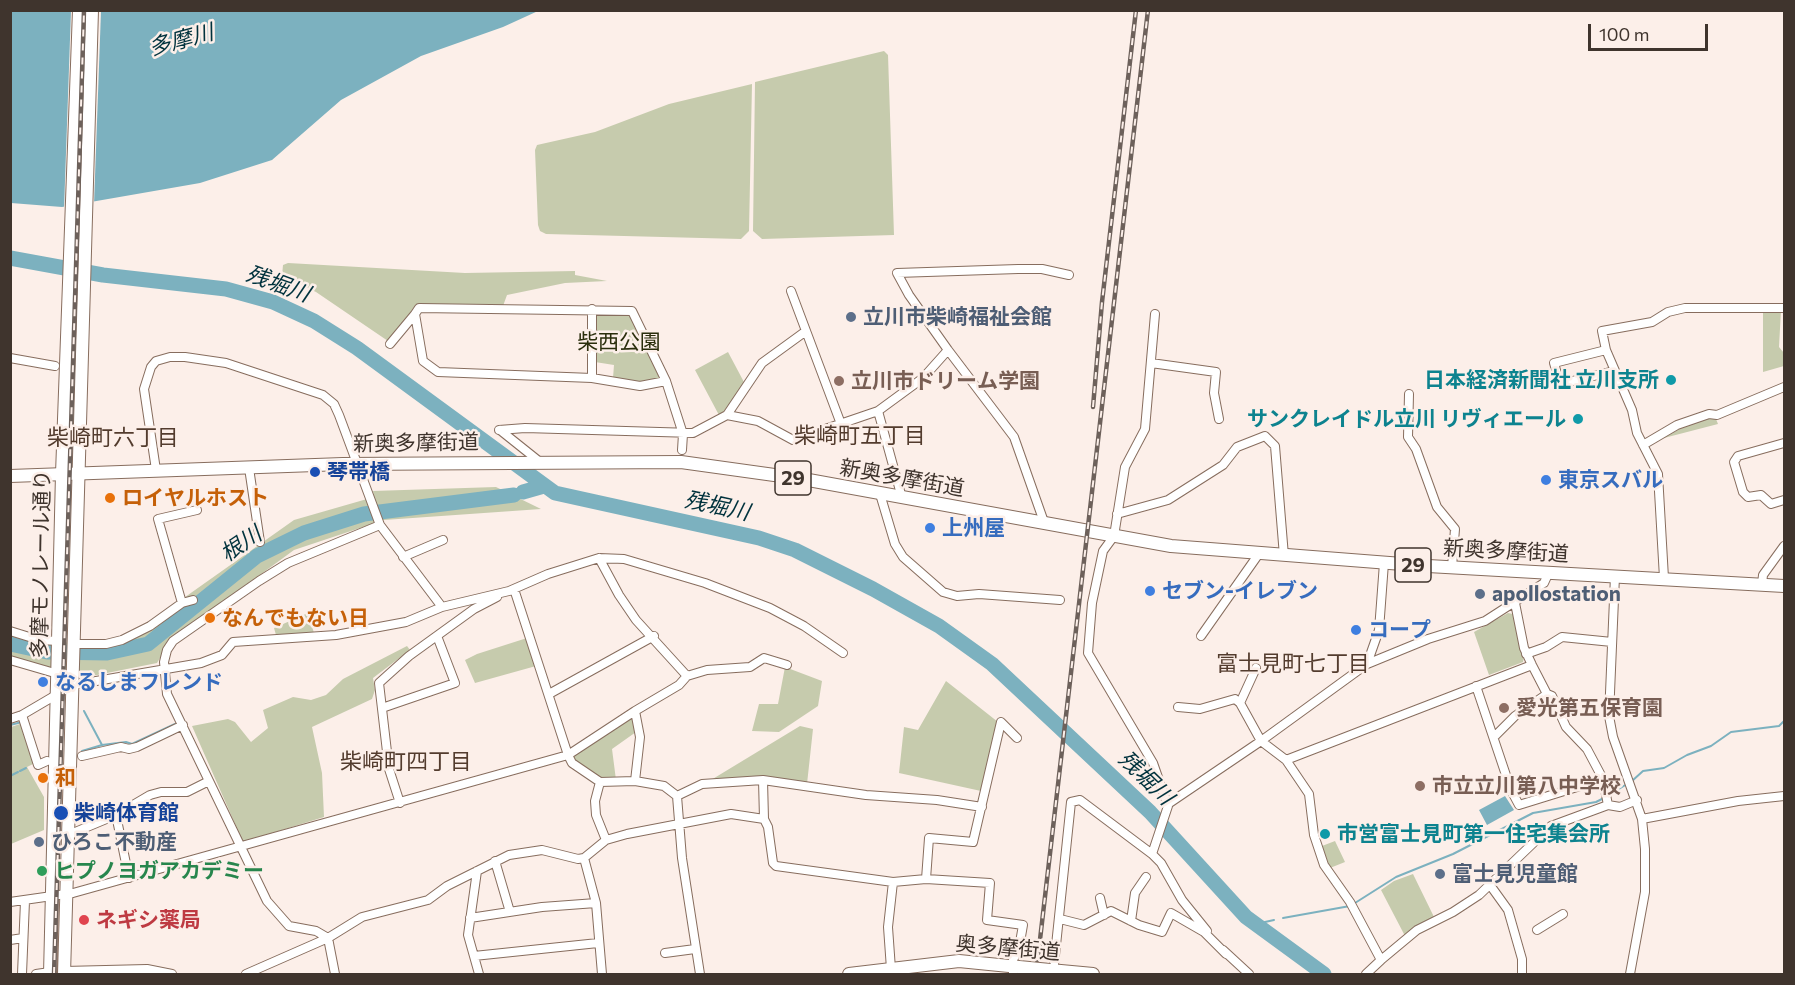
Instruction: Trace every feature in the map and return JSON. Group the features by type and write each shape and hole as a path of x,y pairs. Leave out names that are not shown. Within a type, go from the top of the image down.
{"main road":[{"name":"多摩モノレール通り","path":"50,974 62,474 78,10"},
{"name":"多摩モノレール通り","path":"64,973 92,10"},
{"name":"新奥多摩街道","path":"10,476 356,464 473,462 711,464 1171,546 1257,555 1785,586"},
{"name":"奥多摩街道","path":"849,975 959,961 1015,969 1093,975"}],"street":[{"path":"1044,522 1014,437 948,350 909,295 897,273 1042,269 1069,275"},
{"path":"791,291 841,424"},
{"path":"1664,578 1661,486 1658,474 1643,445 1626,394 1614,371 1602,331 1652,322 1668,312 1685,308 1785,308"},
{"path":"390,344 419,309 632,311 666,381 683,434 682,450"},
{"path":"592,309 592,378"},
{"path":"415,314 423,361 438,372 592,378 640,386 666,381"},
{"path":"1152,854 1168,805 1153,762 1088,652 1097,573 1103,551 1114,536 1125,466 1145,429 1155,314"},
{"path":"540,462 500,430 525,428 693,433 727,415 762,363 806,331"},
{"path":"727,415 758,421 793,440 878,411 923,378 948,350"},
{"path":"1606,350 1554,363 1560,384 1614,371"},
{"path":"156,470 145,382 156,361 170,357 226,363 323,395 334,404 380,525 442,607"},
{"path":"10,358 55,366"},
{"path":"1151,363 1216,372 1214,393 1219,419"},
{"path":"1643,445 1677,424 1709,414 1717,415 1785,387"},
{"path":"1409,394 1407,437 1416,449 1437,507 1455,529 1452,567"},
{"path":"878,411 903,498"},
{"path":"1117,514 1168,500 1223,465 1237,447 1265,436 1275,447 1284,556"},
{"path":"1785,443 1738,456 1734,462 1743,492 1748,496 1761,495 1771,504 1785,501"},
{"path":"249,468 260,542"},
{"path":"880,494 896,544 903,557 943,592 957,596 979,594 1060,600"},
{"path":"182,603 158,519 197,510"},
{"path":"328,938 315,931 289,926 267,901 167,694 164,667 166,650 172,641 288,563 380,525"},
{"path":"403,557 443,540"},
{"path":"1762,584 1763,575 1785,546"},
{"path":"1201,636 1257,555"},
{"path":"599,558 636,620 654,636 670,659 687,676"},
{"path":"400,803 388,769 379,683 474,609 548,574 599,558 624,559 705,584 760,605 790,618 843,653"},
{"path":"1366,664 1379,630 1384,563"},
{"path":"1168,805 1261,741 1366,664 1428,639 1477,625 1544,583 1549,572"},
{"path":"1615,576 1609,716 1613,737 1642,819 1645,892 1630,975"},
{"path":"10,719 22,715 57,693 73,679 201,663 222,656 233,642 336,635 406,622 442,607 512,590"},
{"path":"512,590 572,763 600,782 635,781 664,786 677,796 679,826 700,975"},
{"path":"74,644 106,644 123,640 150,626 182,603 193,600"},
{"path":"1515,603 1526,654 1547,694 1552,696 1566,727 1587,749 1603,779 1607,799 1620,807 1637,800"},
{"path":"10,631 39,640 59,643"},
{"path":"382,708 455,683 437,636"},
{"path":"549,694 654,636"},
{"path":"1526,654 1546,647 1562,637 1611,642"},
{"path":"10,902 52,898 129,878 568,754 679,686 687,676 707,670 750,667 764,658 787,665"},
{"path":"10,660 58,672"},
{"path":"1286,760 1532,665"},
{"path":"1240,703 1256,668"},
{"path":"1476,686 1510,790 1524,814"},
{"path":"1494,737 1515,716 1547,694"},
{"path":"1178,707 1200,709 1235,699 1240,703 1261,741 1286,760 1309,794 1314,835 1324,865 1351,905 1381,960"},
{"path":"635,711 640,737 635,781"},
{"path":"22,715 38,765 47,761"},
{"path":"926,879 929,838 973,842 1001,722 1017,738"},
{"path":"82,756 121,747 129,749 183,725"},
{"path":"1519,805 1603,779"},
{"path":"677,796 702,784 763,780 866,795 937,800 982,807"},
{"path":"763,780 764,819 768,827 773,863 776,866 893,882 926,879 990,883 987,920 1023,925 1019,948 1013,960 1015,969"},
{"path":"68,836 116,815 150,795 161,792 187,792 209,781"},
{"path":"600,782 595,801 596,815 606,840"},
{"path":"1642,819 1738,801 1785,796"},
{"path":"1366,975 1418,930 1453,912 1490,885 1551,826 1607,799"},
{"path":"1052,972 1060,919 1071,802 1080,800 1161,863 1186,905 1240,973 1249,975"},
{"path":"246,975 328,938 362,917 428,900 447,886 495,861 531,850 542,850 571,859 584,858 606,840 731,814 764,819"},
{"path":"116,815 129,878"},
{"path":"584,858 596,903 602,975"},
{"path":"495,861 510,912"},
{"path":"477,871 468,935 479,975"},
{"path":"1131,921 1135,892 1146,877"},
{"path":"891,969 888,927 893,882"},
{"path":"1490,885 1508,910 1522,959 1522,975"},
{"path":"1100,898 1104,915"},
{"path":"22,975 25,901"},
{"path":"470,918 596,903"},
{"path":"1060,919 1084,925 1111,911 1162,932 1171,913 1204,932 1226,954"},
{"path":"1537,930 1563,914"},
{"path":"10,940 23,938"},
{"path":"328,938 335,975"},
{"path":"474,956 598,943"},
{"path":"665,953 695,949"},
{"path":"64,973 147,969 172,975"},
{"path":"36,975 50,974"}],"green space":[{"path":"884,51 888,55 894,235 762,239 753,231 755,82"},
{"path":"752,84 749,231 741,239 546,234 540,231 535,150 537,145 595,132 669,104"},
{"path":"288,263 465,273 575,271 575,275 607,281 565,283 507,295 503,306 418,306 388,341 316,292 282,276 283,265"},
{"path":"1763,310 1781,310 1779,347 1784,353 1784,366 1763,372"},
{"name":"柴西公園","path":"595,313 630,315 661,373 658,379 640,383 613,378 614,365 595,362"},
{"path":"728,352 745,384 726,413 720,417 695,370"},
{"path":"1709,418 1716,419 1718,424 1664,438 1683,427"},
{"path":"496,487 541,509 384,520 294,550 171,640 157,663 82,678 82,675 11,658 10,633 46,643 123,641 294,520 374,497 373,491"},
{"path":"308,613 314,633 276,635 274,628"},
{"path":"1508,613 1513,614 1524,657 1523,662 1489,675 1474,632"},
{"path":"527,638 536,666 475,683 465,660"},
{"path":"407,646 410,650 373,678 375,690 372,699 312,727 322,773 324,817 243,842 192,726 228,719 235,722 251,742 268,728 263,710 293,697 311,700 326,695 343,679"},
{"path":"785,667 822,681 818,706 779,732 752,731 759,704 778,704"},
{"path":"946,681 998,722 981,791 899,773 904,727 918,730"},
{"path":"631,715 636,732 612,749 616,780 602,781 574,762 571,753"},
{"path":"23,723 35,763 27,767 44,797 44,830 11,844 11,727"},
{"path":"800,726 813,729 807,784 711,780"},
{"path":"1335,841 1345,862 1330,868 1322,846"},
{"path":"1413,874 1434,917 1405,936 1381,890 1394,881"}],"water":[{"name":"多摩川","path":"10,11 538,11 503,27 421,56 341,100 272,160 200,183 62,207 11,203"},
{"path":"1505,796 1514,810 1487,825 1479,810"}],"pier":[{"path":"71,11 101,11 94,204 64,209"}],"waterway":[{"name":"残堀川","path":"10,258 103,275 226,289 273,302 314,321 357,348 555,493 759,538 795,550 873,589 939,626 992,664 1150,812 1246,917 1324,974"},
{"name":"根川","path":"523,492 544,486"},
{"name":"根川","path":"10,644 47,652 107,653 148,644 257,556 304,533 364,514 514,495"},
{"path":"84,711 102,745 126,742 132,744 175,724"},
{"path":"1632,781 1643,771 1664,768 1687,755 1711,746 1731,732 1779,726 1784,721"},
{"path":"10,725 22,722"},
{"path":"82,751 102,745"},
{"path":"20,771 26,768"},
{"path":"10,776 18,772"},
{"path":"1609,795 1627,784"},
{"path":"1355,903 1396,877 1453,854 1533,813 1596,802 1604,798"},
{"path":"1283,918 1350,906"},
{"path":"1256,924 1274,920"}],"railway":[{"path":"54,974 84,10"},
{"path":"1093,407 1102,302 1136,10"},
{"path":"1036,974 1148,10"}],"place":[{"name":"立川市柴崎福祉会館","path":"851,317"},
{"name":"日本経済新聞社 立川支所","path":"1671,380"},
{"name":"立川市ドリーム学園","path":"839,381"},
{"name":"サンクレイドル立川 リヴィエール","path":"1578,419"},
{"name":"琴帯橋","path":"315,472"},
{"name":"東京スバル","path":"1546,480"},
{"name":"ロイヤルホスト","path":"110,498"},
{"name":"上州屋","path":"930,528"},
{"name":"セブン-イレブン","path":"1150,591"},
{"name":"apollostation","path":"1480,594"},
{"name":"なんでもない日","path":"210,618"},
{"name":"コープ","path":"1356,630"},
{"name":"なるしまフレンド","path":"43,682"},
{"name":"愛光第五保育園","path":"1504,708"},
{"name":"和","path":"43,778"},
{"name":"市立立川第八中学校","path":"1420,786"},
{"name":"柴崎体育館","path":"61,813"},
{"name":"市営富士見町第一住宅集会所","path":"1325,834"},
{"name":"ひろこ不動産","path":"39,842"},
{"name":"ヒプノヨガアカデミー","path":"42,871"},
{"name":"富士見児童館","path":"1440,874"},
{"name":"ネギシ薬局","path":"84,920"}],"district":[{"name":"柴崎町五丁目","path":"860,436"},
{"name":"柴崎町六丁目","path":"113,438"},
{"name":"富士見町七丁目","path":"1293,664"},
{"name":"柴崎町四丁目","path":"406,762"}]}
